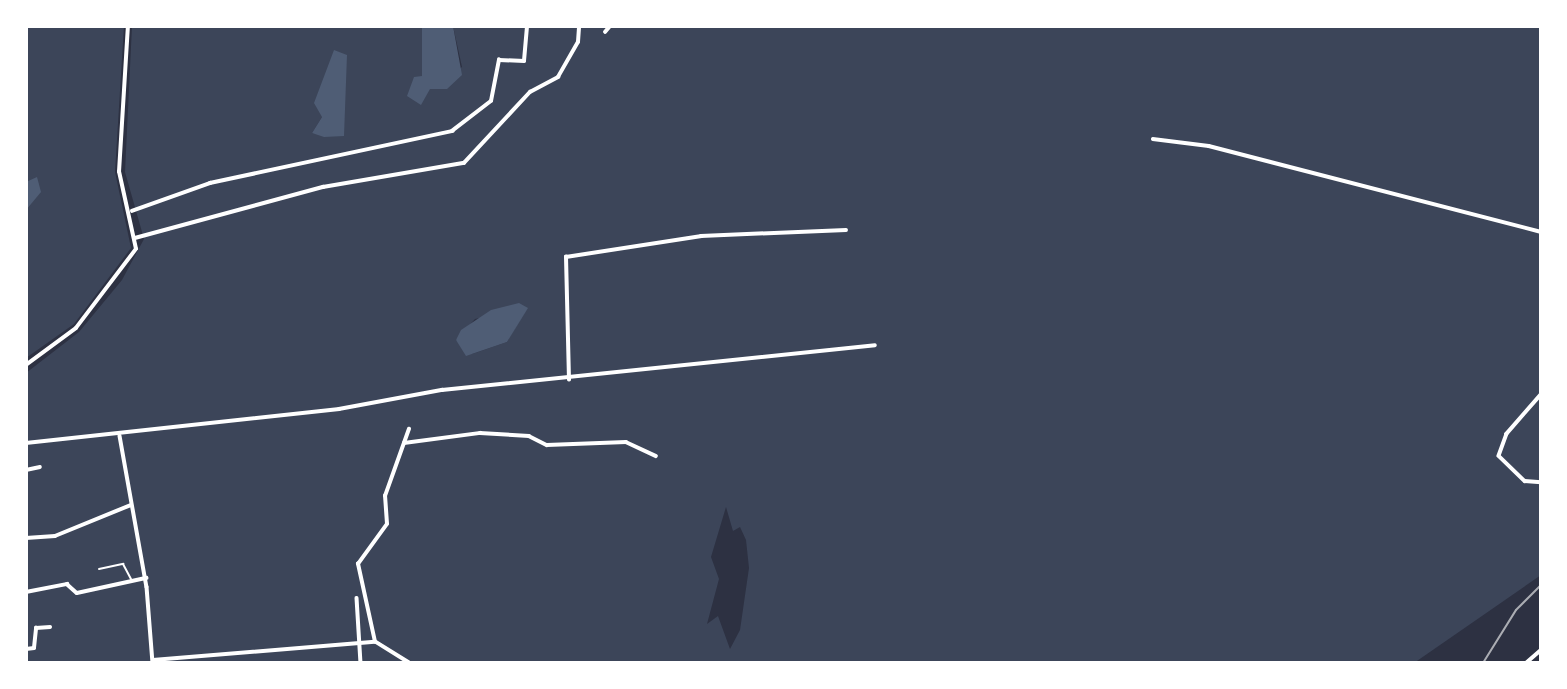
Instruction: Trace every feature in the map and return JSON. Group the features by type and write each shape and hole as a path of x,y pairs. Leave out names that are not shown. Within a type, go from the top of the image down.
{"street":[{"path":"26,365 76,328 120,278 135,238 132,211 119,172 128,26"},
{"path":"132,211 210,183 452,131 491,101 499,60 524,61 527,26"},
{"path":"135,238 323,187 464,163 530,92 558,77 578,42 579,26"},
{"path":"605,32 610,26"},
{"path":"1153,139 1209,146 1541,232"},
{"path":"569,380 566,257 701,236 846,230"},
{"path":"26,443 120,436 442,390 569,380 875,345"},
{"path":"1541,395 1507,434 1499,456 1525,481 1541,482"},
{"path":"375,642 358,564 387,524 385,496 409,429"},
{"path":"404,443 480,433 529,436 547,445 626,442 656,456"},
{"path":"120,436 146,578 153,661 375,642 409,663"},
{"path":"26,470 40,467"},
{"path":"26,538 55,536 131,505"},
{"path":"26,592 67,584 77,593 146,578"},
{"path":"357,598 361,663"},
{"path":"26,649 34,648 36,628 50,627"},
{"path":"1526,663 1541,650"}],"lane":[{"path":"99,569 122,564 132,579"}],"shaded area":[{"path":"26,26 124,26 115,172 131,248 74,324 26,358"},
{"path":"132,26 422,26 422,77 430,89 462,67 453,26 1541,26 1541,575 1414,663 26,663 26,373 79,332 122,280 144,239 125,172","holes":["322,117 344,125 344,136 312,133","527,308 507,342 472,354 456,340 475,319","726,507 733,531 740,527 746,540 749,568 740,630 730,649 718,616 707,624 719,579 711,557"]},
{"path":"422,26 453,26 462,75 447,89 430,89 421,105 407,96 414,77 422,76"},
{"path":"334,50 347,55 344,136 324,137 312,133 322,117 314,103"},
{"path":"37,177 41,192 26,210 26,182"},
{"path":"519,303 528,308 507,342 466,356 456,340 461,330 491,310"}],"railway":[{"path":"1483,663 1516,610 1541,585"}]}
